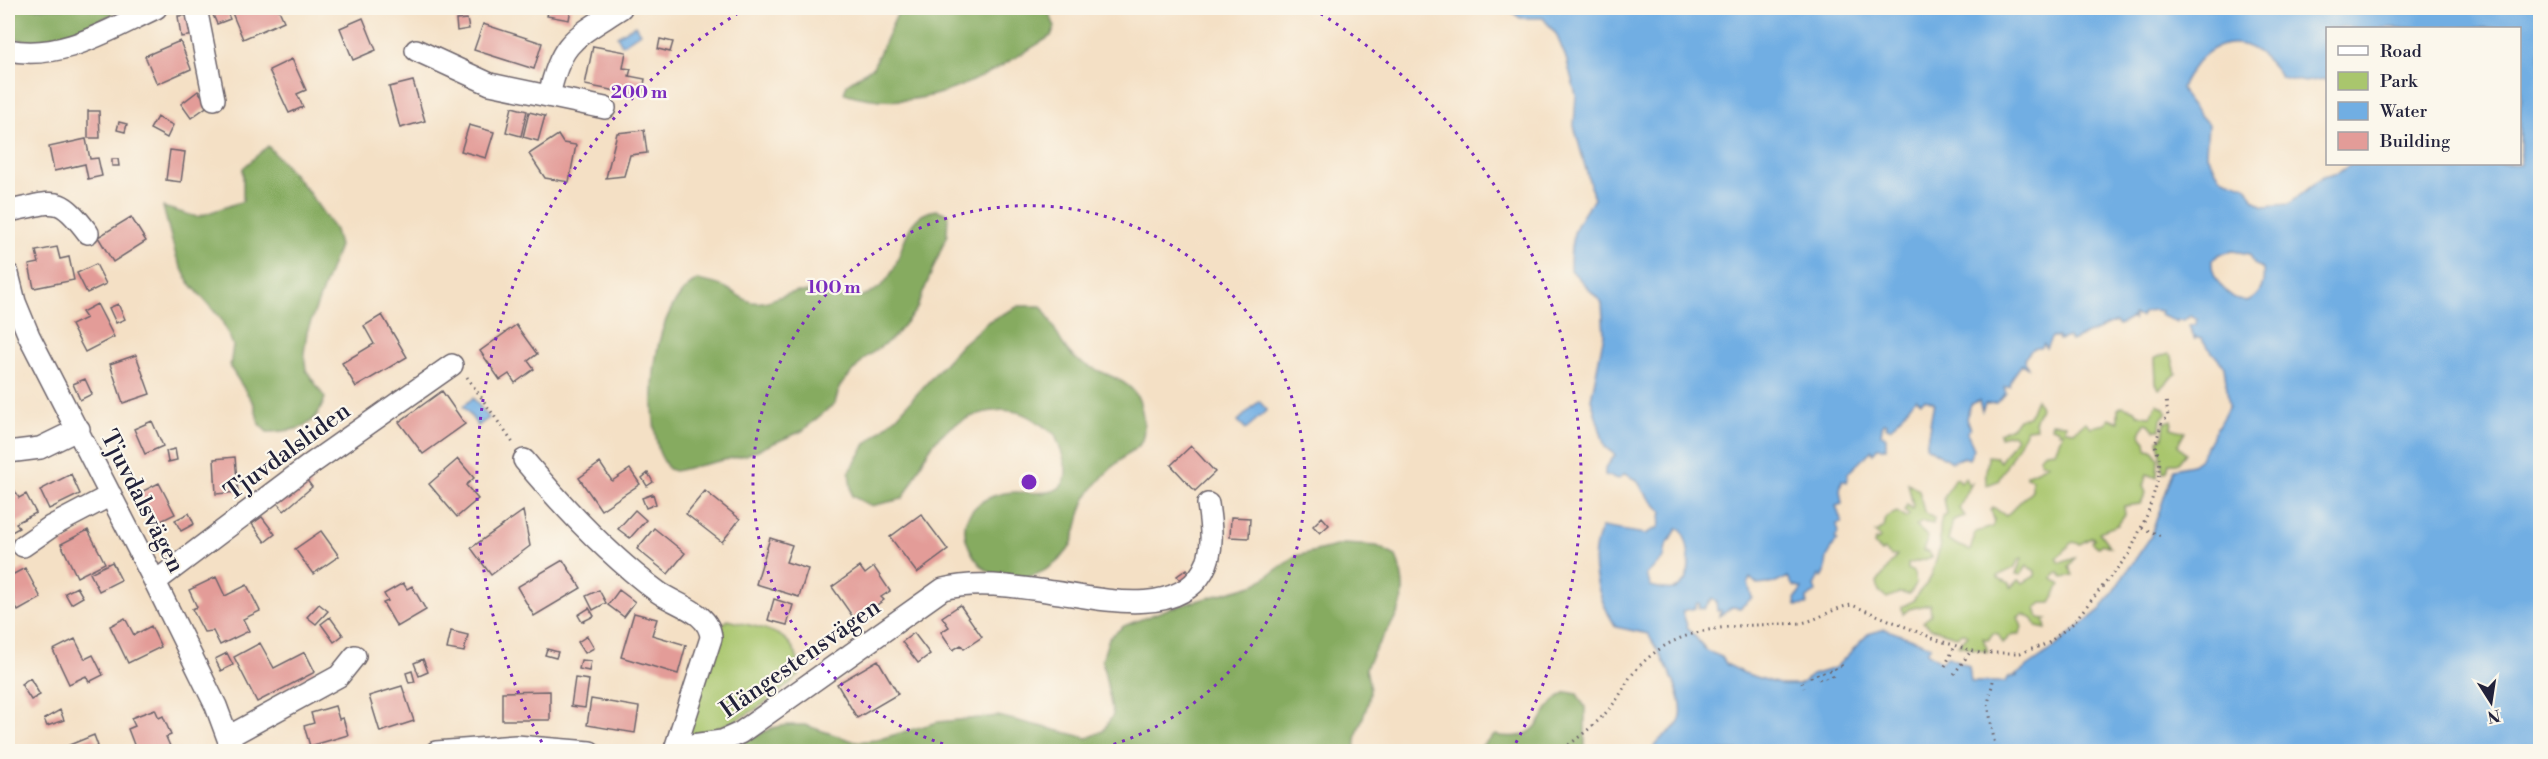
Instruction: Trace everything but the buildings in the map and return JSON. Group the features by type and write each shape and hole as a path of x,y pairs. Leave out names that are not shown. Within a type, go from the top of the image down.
{"street":[{"path":"8,50 40,53 74,46 156,8"},
{"path":"196,8 214,99"},
{"path":"549,96 555,68 565,50 584,32 621,8"},
{"path":"416,50 490,84 605,108"},
{"path":"8,211 60,204 69,209 88,233"},
{"name":"Tjuvdalsvägen","path":"8,274 25,327 155,582 231,744"},
{"name":"Tjuvdalsliden","path":"155,582 311,464 452,365"},
{"path":"8,452 40,448 79,429"},
{"name":"Hängestensvägen","path":"525,460 581,525 610,551 657,592 693,612 708,624 711,638 675,749 723,741 740,733 943,589 958,585 992,586 1134,603 1179,592 1195,582 1207,563 1211,538 1208,504"},
{"path":"23,546 52,526 111,495"},
{"path":"231,744 339,676 355,656"},
{"path":"436,752 516,746 590,752"}],"path":[{"path":"452,365 468,378 525,460"},
{"path":"1559,752 1581,736 1613,705 1631,676 1656,652 1698,630 1808,622 1838,608 1852,605 1971,651 1992,654 2020,653 2040,647 2060,636 2129,554 2142,528 2160,473 2160,460 2154,445 2162,422 2168,417 2166,399"},
{"path":"2142,528 2162,536"},
{"path":"1945,666 1955,646"},
{"path":"1954,674 1971,651"},
{"path":"1841,665 1844,669"},
{"path":"1835,668 1838,673"},
{"path":"1830,670 1834,680"},
{"path":"1823,672 1826,678"},
{"path":"1817,673 1820,680"},
{"path":"1993,681 1988,704 1996,752"},
{"path":"1802,682 1804,688"}],"green space":[{"path":"8,8 124,8 68,35 39,41 8,36"},
{"path":"900,8 1042,8 1050,15 1055,27 1051,36 1002,66 953,89 927,97 901,100 873,99 844,93 847,84 873,67"},
{"path":"268,146 307,190 335,230 339,246 307,332 304,353 306,370 325,398 316,416 304,426 287,431 267,432 259,424 254,404 230,367 233,345 221,319 188,281 176,256 163,207 197,217 243,201 243,168"},
{"path":"937,210 948,214 947,235 916,310 893,338 865,358 840,386 835,403 802,431 746,455 675,471 668,469 659,451 655,428 653,381 662,333 670,312 682,294 697,280 721,286 752,302 764,302 797,292 840,297 871,293 890,276 915,221 924,214"},
{"path":"1019,306 1041,306 1070,354 1083,364 1127,385 1139,400 1144,428 1139,446 1110,469 1084,501 1072,544 1068,550 1043,571 1028,577 1013,579 986,570 975,558 967,542 966,521 978,505 996,495 1018,492 1040,493 1060,487 1066,473 1055,434 1035,421 1023,414 997,411 970,417 958,423 946,431 929,450 902,499 871,506 852,496 849,473 866,444 898,415 961,345 989,321"},
{"path":"2169,354 2172,357 2176,374 2159,389 2156,383 2155,358"},
{"path":"2036,399 2040,408 2035,420 2036,428 2027,429 1998,481 1987,485 1988,456 1996,457 2000,462 2016,438 2012,434 2000,437 2000,433 2012,427 2018,419 2029,417"},
{"path":"2157,404 2165,408 2167,412 2161,419 2160,430 2154,430 2145,423 2140,434 2146,441 2147,449 2152,450 2158,458 2157,478 2147,474 2143,486 2146,493 2140,504 2124,506 2125,515 2118,525 2099,532 2110,547 2102,544 2098,547 2092,542 2094,539 2092,537 2080,544 2073,542 2057,558 2060,563 2075,558 2069,567 2073,575 2063,577 2058,572 2052,578 2061,585 2053,601 2042,603 2036,608 2039,618 2047,619 2044,621 2046,629 2037,627 2033,619 2023,614 2018,617 2022,627 2020,634 2010,636 2003,643 1998,634 1993,633 1988,640 1983,638 1988,652 1958,645 1968,635 1965,633 1960,634 1959,637 1931,628 1923,622 1931,615 1930,604 1909,609 1903,614 1902,607 1914,600 1930,578 1939,549 1942,517 1947,515 1944,498 1954,479 1957,478 1961,482 1965,478 1968,484 1972,483 1959,508 1965,516 1953,520 1948,541 1970,550 1976,532 1993,527 1994,519 1991,510 1993,507 2006,516 2032,490 2032,479 2026,475 2049,464 2041,462 2039,457 2045,452 2055,451 2063,432 2058,433 2059,430 2051,427 2052,423 2066,424 2065,430 2075,431 2085,422 2091,427 2106,424 2109,418 2118,422 2118,409 2122,406 2135,410 2139,415 2151,416","holes":["2022,558 2016,574 2021,575 2027,566 2035,571 2035,576 2023,583 2018,580 2011,587 2010,583 1997,576 2014,568"]},
{"path":"2172,420 2171,428 2185,432 2178,445 2186,453 2178,463 2169,463 2167,471 2163,473 2158,440 2163,437 2165,422"},
{"path":"1908,483 1919,490 1924,512 1934,518 1933,524 1922,522 1916,526 1928,537 1923,551 1929,552 1932,557 1908,564 1908,569 1914,572 1916,584 1910,594 1899,593 1887,598 1879,591 1877,583 1897,555 1891,556 1885,550 1882,552 1874,544 1875,540 1878,541 1880,538 1875,533 1884,528 1886,517 1897,512 1906,518 1909,515 1904,511 1907,505 1912,509 1913,506"},
{"path":"1344,544 1377,546 1396,556 1402,576 1403,592 1396,617 1373,652 1366,668 1370,692 1357,735 1356,751 734,752 746,741 772,728 787,725 805,725 856,742 876,740 938,722 998,716 1088,738 1103,731 1113,715 1102,660 1109,638 1124,626 1165,610 1256,584 1296,556"},
{"path":"728,620 766,630 787,640 794,649 798,661 799,676 746,715 719,727 685,736 720,626"},
{"path":"1567,692 1577,694 1585,707 1585,751 1475,751 1495,735 1512,737 1525,734 1533,729 1557,698"}],"water":[{"path":"1507,8 2540,8 2540,751 1652,751 1660,739 1677,725 1681,716 1678,693 1673,679 1648,634 1616,627 1599,591 1594,565 1597,539 1602,527 1645,534 1659,527 1662,512 1643,491 1638,481 1625,474 1618,479 1605,475 1605,469 1615,455 1605,447 1591,399 1604,334 1602,303 1570,269 1574,231 1594,199 1574,126 1576,95 1566,58 1556,34 1543,18 1520,18","holes":["2233,251 2250,254 2254,264 2263,270 2261,289 2252,300 2247,302 2227,293 2217,281 2212,267 2212,260 2220,254","2152,310 2161,311 2160,315 2177,322 2191,315 2197,319 2195,325 2189,326 2195,340 2195,337 2201,339 2224,366 2229,406 2199,460 2192,465 2174,469 2150,538 2101,609 2046,654 2013,677 2007,678 2005,682 1971,682 1969,666 1947,656 1942,662 1927,652 1931,646 1885,629 1868,634 1835,668 1812,675 1799,685 1782,685 1744,673 1726,664 1722,657 1707,651 1688,628 1682,611 1695,608 1697,603 1700,604 1699,608 1704,609 1712,598 1716,601 1717,611 1721,610 1720,616 1732,607 1740,608 1752,598 1748,583 1750,578 1758,585 1776,583 1788,577 1793,586 1802,589 1795,599 1796,606 1807,605 1807,598 1816,592 1814,586 1819,575 1822,577 1825,573 1827,557 1837,540 1835,538 1838,533 1836,524 1842,523 1836,506 1842,504 1840,490 1842,480 1847,482 1848,473 1872,450 1873,454 1877,448 1886,448 1886,437 1881,434 1883,423 1887,423 1886,427 1890,428 1916,398 1921,402 1925,399 1934,402 1926,446 1951,462 1964,457 1969,459 1974,449 1967,432 1970,428 1966,418 1971,404 1979,401 1982,411 1985,404 1997,403 2006,393 2004,387 2010,386 2012,378 2022,364 2028,367 2024,359 2033,348 2040,348 2043,344 2046,348 2052,337 2058,337 2059,340 2068,337 2071,341 2116,322 2119,325 2132,318 2134,321 2133,315 2141,317 2143,313","1677,529 1681,529 1688,551 1689,568 1684,582 1672,589 1651,586 1646,575 1664,558 1666,546"]},
{"path":"635,25 640,33 622,45 617,36"},
{"path":"473,398 489,418 478,426 463,406"},
{"path":"1259,401 1267,410 1246,429 1238,421"}]}
